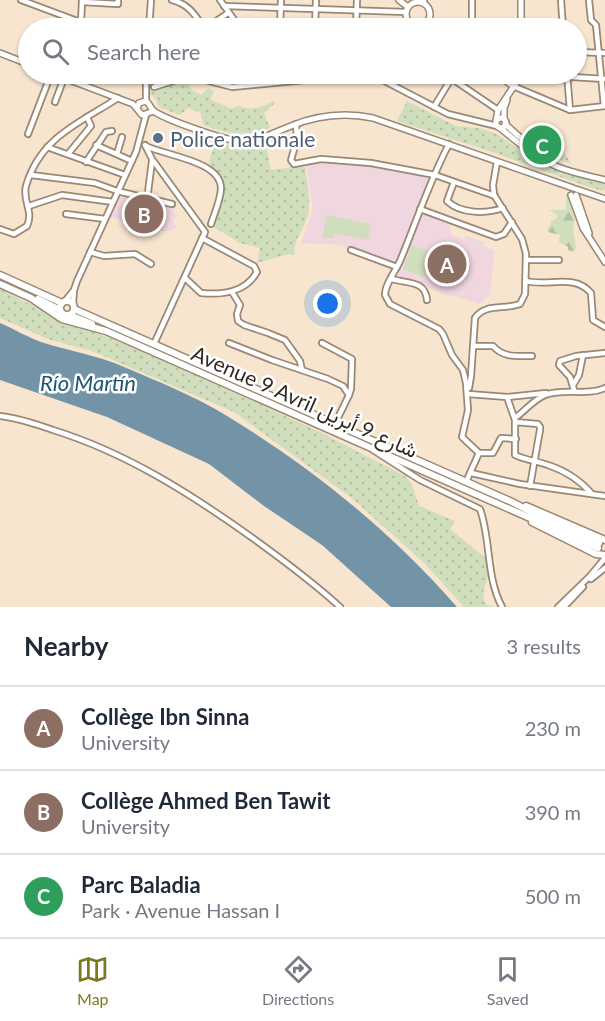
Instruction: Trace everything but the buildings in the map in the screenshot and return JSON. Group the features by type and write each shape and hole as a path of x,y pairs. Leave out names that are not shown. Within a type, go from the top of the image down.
{"highway":[{"path":"0,275 63,302 106,331"},
{"name":"Avenue 9 Avril شارع 9 أبريل","path":"0,284 20,293 63,319 106,331 513,511 601,544"},
{"path":"20,293 52,305 64,315 72,309"},
{"path":"60,310 63,302"},
{"name":"Avenue 9 Avril شارع 9 أبريل","path":"72,309 512,502 545,514 601,544"},
{"path":"513,511 550,532 605,557"}],"main road":[{"path":"399,0 407,10 408,18"},
{"path":"521,0 521,18"},
{"path":"407,10 415,2 424,1 430,10 429,18"},
{"path":"0,53 18,60"},
{"path":"80,84 118,98 141,102 148,114 225,139 243,141 263,137 296,124 335,114 373,118 566,186 574,192 587,228 605,257"},
{"path":"510,84 513,86 498,110 501,123 549,163 574,172 605,178"},
{"path":"501,123 509,92"},
{"path":"141,102 148,114"},
{"path":"574,192 584,192 604,198"},
{"path":"574,192 583,228 605,262"}],"street":[{"path":"21,0 70,18"},
{"path":"81,18 82,1 118,4 118,0"},
{"path":"150,18 151,0"},
{"path":"172,0 185,4 198,18"},
{"path":"251,0 251,7"},
{"path":"280,18 281,0"},
{"path":"316,0 316,18"},
{"path":"357,0 357,18"},
{"path":"472,0 472,18"},
{"path":"561,0 562,18"},
{"path":"513,86 570,110 605,106 602,53 596,25 591,20 589,0"},
{"path":"222,3 251,7 357,11 407,10"},
{"path":"222,3 232,18"},
{"path":"220,18 228,13"},
{"path":"587,52 602,53"},
{"path":"587,77 604,79"},
{"path":"28,134 48,84"},
{"path":"55,102 62,84"},
{"path":"141,102 144,84"},
{"path":"154,87 163,84"},
{"path":"216,84 224,87 265,84"},
{"path":"392,84 458,118 501,123"},
{"path":"434,107 448,84"},
{"path":"464,84 498,110"},
{"path":"568,84 570,110"},
{"path":"0,229 14,234 24,230 30,220 25,192 39,156 47,147 70,127 118,98"},
{"path":"72,309 74,290 90,252 117,191 142,144 148,114"},
{"path":"68,154 91,126 87,117"},
{"path":"296,124 297,139 291,159 294,164 327,159 371,163 435,175 495,196"},
{"path":"86,162 106,132 112,130"},
{"path":"117,154 122,137"},
{"path":"142,144 204,235 257,270 254,277 232,292 201,293 185,278"},
{"path":"142,144 168,155 206,166 218,177 221,190 211,224"},
{"path":"449,144 385,292 385,299 443,334 452,355 463,370 468,392"},
{"path":"96,145 132,161"},
{"path":"47,147 125,176"},
{"path":"147,200 152,159"},
{"path":"497,162 493,185 495,196 522,239 526,260 525,294 520,304 488,309 477,314 473,324 471,376 462,437 479,453 493,453 501,438 516,439"},
{"path":"31,175 95,183 147,200 172,204"},
{"path":"454,182 447,201 464,210 492,212 503,208"},
{"path":"29,206 62,195 112,202"},
{"path":"420,209 496,237 504,234 512,222"},
{"path":"458,223 464,210"},
{"path":"66,214 105,219"},
{"path":"154,344 204,235"},
{"path":"351,250 397,267"},
{"path":"90,252 104,256 135,254 151,264"},
{"path":"526,260 559,260"},
{"path":"392,279 420,285 425,290 427,300"},
{"path":"526,281 537,283 566,281 586,288 591,293 593,320 605,327"},
{"path":"63,302 74,290"},
{"path":"232,292 240,305 237,314 238,321 285,340 300,361 302,370"},
{"path":"229,343 338,383 344,386 349,395"},
{"path":"322,343 352,359 351,389 335,424"},
{"path":"473,346 494,346 498,352 505,355 532,356"},
{"path":"573,388 570,377 561,369 559,363 565,359 583,355 605,353"},
{"path":"573,388 579,375 583,355"},
{"path":"515,420 535,401 551,394 573,388 591,391 605,388"},
{"path":"468,392 507,397 551,394"},
{"path":"507,397 515,420 515,455 548,465 580,481 592,494"},
{"path":"0,416 86,441 177,486 282,560 340,607"},
{"path":"515,420 538,424 540,427 530,486"},
{"path":"371,449 420,480 480,509 497,597 502,607"},
{"path":"466,482 479,453"},
{"path":"471,473 530,486 605,496"},
{"path":"558,607 591,576 605,557"},
{"path":"564,607 605,568"}],"shaded area":[{"path":"321,160 367,163 431,175 395,265 366,253 344,248 343,245 301,243 313,209 306,163"},
{"path":"125,195 150,202 177,205 173,212 178,216 173,220 176,227 172,231 153,231 111,217 120,197"},
{"path":"421,213 447,221 452,235 464,240 466,235 484,243 483,246 495,250 490,295 479,304 445,295 415,281 396,279"}],"green space":[{"path":"170,84 189,84 193,91 201,95 208,88 213,91 211,100 232,109 237,106 256,108 274,101 275,103 264,113 270,128 244,134 203,125 201,113 188,108 180,115 159,107 156,99 150,94 150,89"},
{"path":"407,101 456,126 479,128 495,133 531,157 561,173 605,184 605,189 602,191 586,186 397,121"},
{"path":"526,132 563,151 572,164 539,149 523,135"},
{"path":"216,141 240,146 265,142 271,170 305,167 309,209 295,244 295,255 289,254 257,263 260,248 240,243 214,227 223,188 209,162"},
{"path":"566,193 571,199 575,221 573,228 576,248 573,252 559,242 560,235 548,232 547,228 558,215 549,210 566,210"},
{"path":"327,215 371,224 368,240 335,233 333,239 322,237"},
{"path":"412,245 433,253 424,277 403,269"},
{"path":"0,289 44,311 56,320 90,330 164,360 322,433 405,476 412,485 419,506 455,521 450,529 487,559 488,573 484,597 487,605 495,607 464,607 425,564 353,499 234,412 92,351 48,339 0,318"}],"water":[{"name":"Río Martín","path":"0,323 41,342 104,359 124,367 190,396 227,416 290,457 349,502 405,552 457,607 391,607 322,545 264,506 209,464 107,417 0,380"}],"place":[{"name":"Police nationale","path":"158,138"},
{"name":"Parc Baladia","path":"542,145"},
{"name":"Collège Ahmed Ben Tawit","path":"144,214"},
{"name":"Collège Ibn Sinna","path":"447,264"}]}
